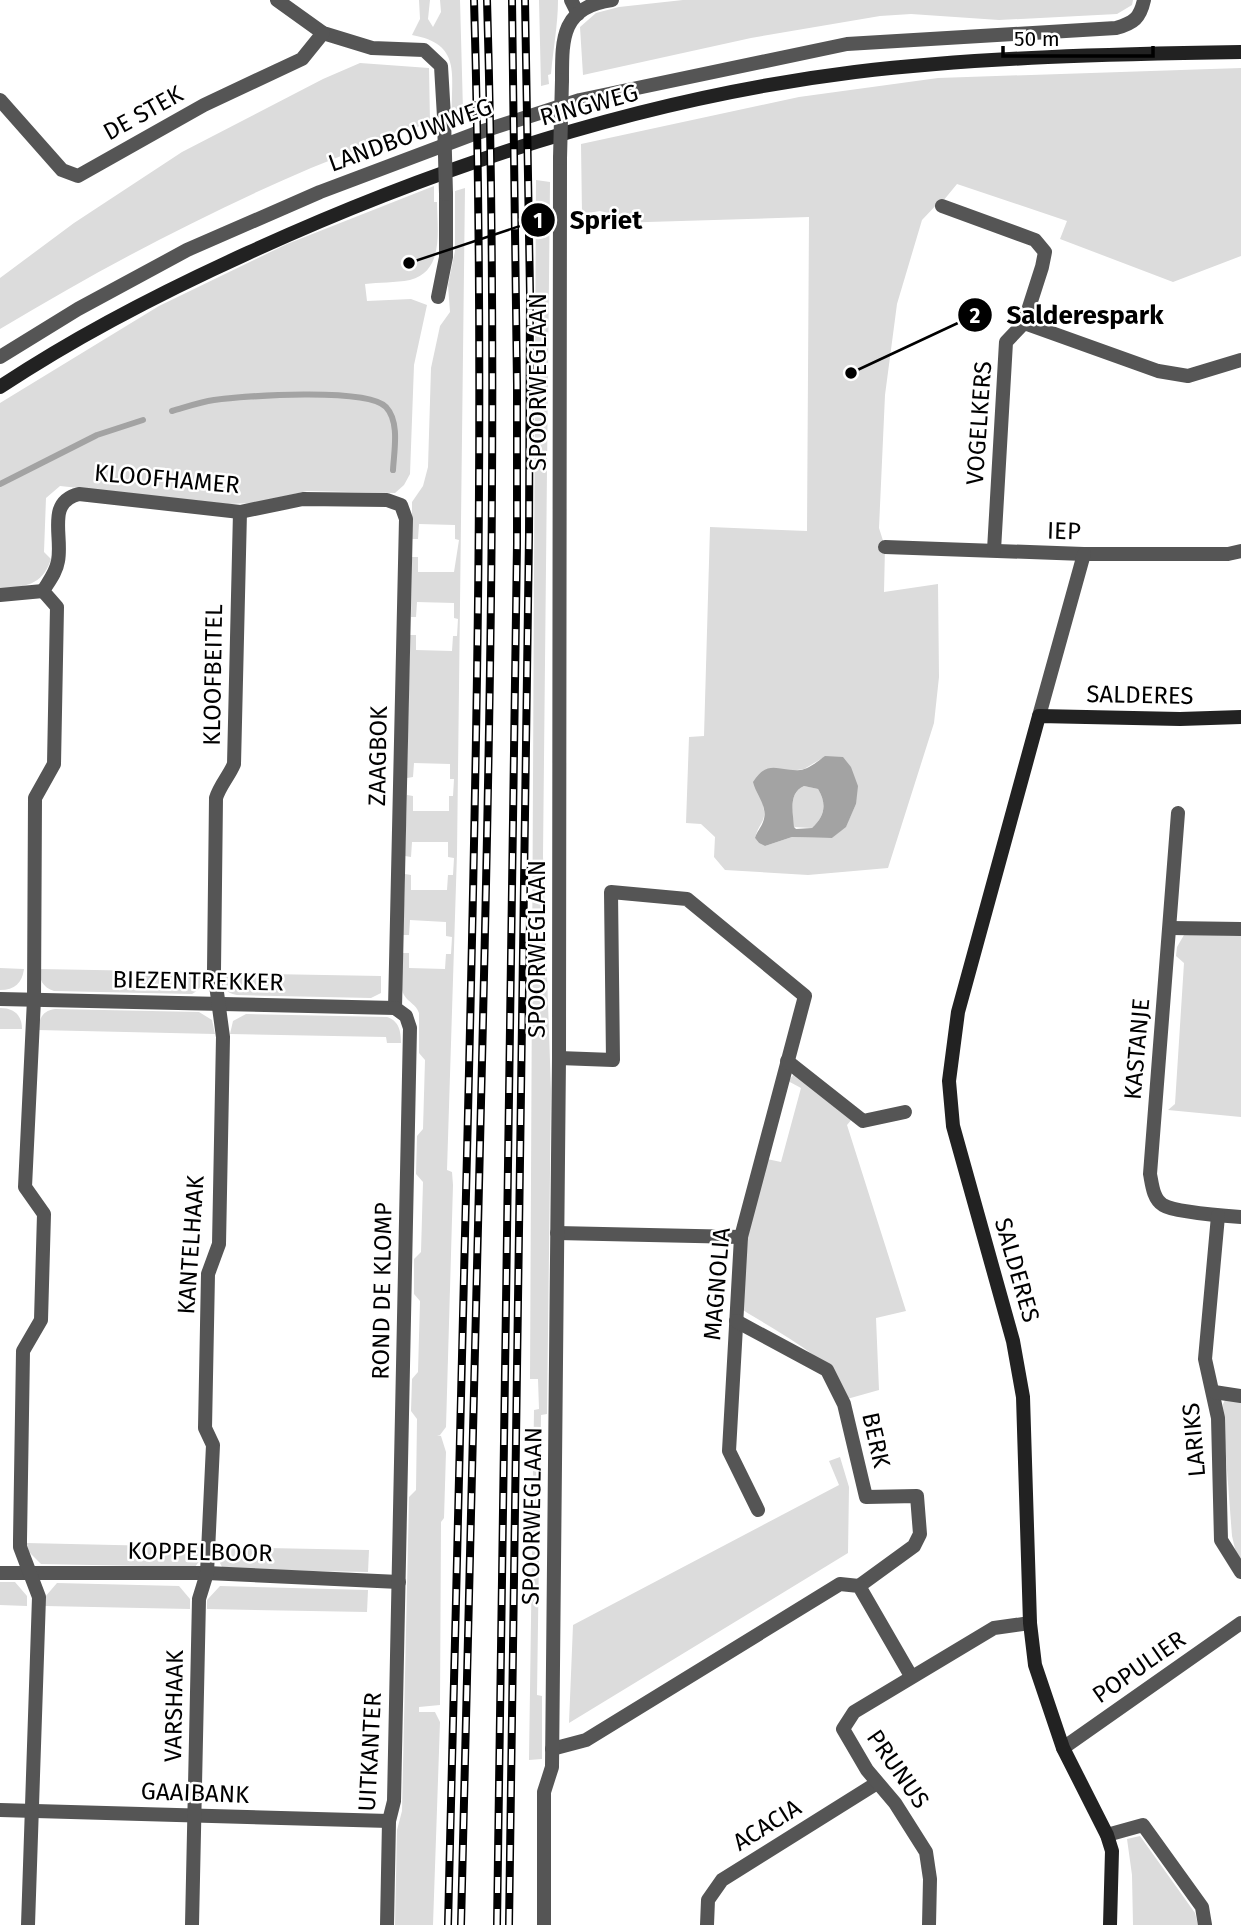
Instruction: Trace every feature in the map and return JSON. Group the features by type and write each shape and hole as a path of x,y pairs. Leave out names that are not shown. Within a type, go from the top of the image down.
{"street":[{"path":"277,0 323,33 372,48 424,50 441,66 446,257 438,297"},
{"path":"571,0 578,14 592,5 612,0"},
{"name":"LANDBOUWWEG","path":"0,357 78,309 187,250 320,192 474,134 580,100 847,44 1116,28 1130,24 1141,15 1144,0"},
{"name":"SPOORWEGLAAN","path":"544,1925 544,1792 552,1767 559,1058 562,40 578,14"},
{"name":"DE STEK","path":"0,100 62,170 78,176 204,105 302,59 323,33"},
{"name":"RINGWEG","path":"0,387 79,337 117,317 329,216 421,180 580,128 746,90 854,72 1031,57 1241,52"},
{"name":"VOGELKERS","path":"942,206 1035,240 1045,252 1024,323 1006,342 993,550"},
{"path":"1024,323 1158,371 1188,376 1241,360"},
{"name":"KLOOFHAMER","path":"43,591 56,571 59,558 58,512 69,496 79,494 240,512 303,499 387,500 401,505"},
{"name":"ZAAGBOK","path":"395,1008 406,519 401,505"},
{"name":"KLOOFBEITEL","path":"218,1003 214,971 216,798 218,789 229,776 234,764 240,512"},
{"name":"IEP","path":"885,547 1084,554 1228,554 1241,551"},
{"name":"SALDERES","path":"1084,554 958,1012 949,1081 953,1126 1013,1341 1023,1397 1030,1623 1035,1665 1062,1748 1107,1835 1112,1852 1110,1925"},
{"path":"0,595 43,591 57,607 54,764 35,798 34,999 25,1186 44,1214 41,1320 23,1351 20,1547 39,1597 28,1925"},
{"name":"SALDERES","path":"1039,716 1180,719 1241,717"},
{"name":"KASTANJE","path":"1178,813 1150,1174 1156,1197 1163,1205 1218,1216 1241,1217"},
{"name":"MAGNOLIA","path":"559,1058 613,1060 611,891 687,899 805,996 741,1237 729,1451 758,1510"},
{"path":"1171,928 1241,929"},
{"name":"BIEZENTREKKER","path":"0,999 395,1008"},
{"name":"KANTELHAAK","path":"206,1573 214,1445 205,1428 208,1274 219,1244 223,1037 218,1003"},
{"name":"ROND DE KLOMP","path":"395,1008 407,1016 410,1028 399,1582"},
{"path":"787,1061 863,1121 905,1112"},
{"name":"LARIKS","path":"1218,1216 1205,1359 1218,1418 1221,1540 1241,1572"},
{"path":"557,1233 741,1237"},
{"name":"BERK","path":"552,1749 586,1740 840,1584 859,1586 914,1546 920,1534 917,1496 866,1497 844,1404 827,1370 736,1321"},
{"path":"1214,1392 1241,1396"},
{"name":"KOPPELBOOR","path":"0,1573 206,1573 399,1582"},
{"name":"VARSHAAK","path":"192,1925 199,1600 206,1573"},
{"name":"UITKANTER","path":"387,1925 389,1821 394,1801 399,1582"},
{"path":"859,1586 911,1676"},
{"name":"PRUNUS","path":"929,1925 930,1879 926,1852 895,1803 867,1770 843,1729 854,1712 994,1628 1030,1623"},
{"name":"POPULIER","path":"1062,1748 1241,1623"},
{"name":"ACACIA","path":"708,1925 708,1900 722,1880 877,1783"},
{"name":"GAAIBANK","path":"0,1810 389,1821"},
{"path":"1107,1835 1143,1825 1202,1907 1205,1925"}],"shaded area":[{"path":"419,0 430,0 428,19 433,27 441,12 440,0 460,0 463,111 452,115 452,74 446,53 428,39 412,35 420,19"},
{"path":"539,0 558,0 551,74 548,75 549,84 541,86"},
{"path":"683,0 1133,0 1132,5 1117,14 999,20 911,14 880,16 751,38 583,75 580,27 596,13 619,7"},
{"path":"360,63 429,68 430,122 311,168 231,204 114,264 0,329 0,278 74,223 182,152 323,79"},
{"path":"1241,68 1241,256 1173,282 1060,239 1067,221 957,184 922,220 897,304 885,395 879,528 885,547 884,592 938,584 939,677 934,723 888,868 808,875 725,870 714,857 715,837 701,824 686,823 689,737 704,736 710,527 807,531 809,217 581,224 625,217 600,211 582,214 581,144 799,97 938,78","holes":["826,756 856,804 846,826 832,838 792,837 765,846 755,838 764,818 762,800 797,770 804,769"]},
{"path":"536,180 550,182 543,856 551,1091 547,1414 541,1415 537,1695 542,1696 542,1759 529,1760 534,1410 539,1409 538,1379 530,1379"},
{"path":"434,186 438,236 437,248 429,268 410,280 365,284 367,301 411,299 427,305 414,365 410,474 404,485 395,493 307,491 254,503 228,504 60,486 46,498 44,552 51,559 43,575 31,583 0,589 0,403 159,306 287,244"},
{"path":"465,188 457,853 447,1170 452,1172 453,1185 446,1427 437,1435 441,1436 446,1452 444,1518 441,1522 440,1705 419,1707 419,1712 435,1712 440,1722 433,1925 395,1925 397,1830 402,1811 409,1497 416,1490 417,1419 411,1411 412,1379 418,1372 420,1301 414,1294 414,1259 421,1252 423,1182 416,1174 417,1136 423,1129 425,1060 419,1053 419,1013 404,995 401,975 403,953 409,953 409,968 445,969 446,954 451,954 452,937 446,936 446,922 410,920 409,935 403,935 405,874 411,875 411,890 447,890 448,875 453,875 454,858 448,857 448,842 412,842 411,857 405,856 407,795 413,796 413,811 449,811 449,796 453,796 454,779 450,779 450,764 414,763 413,777 407,778 410,635 416,635 416,650 452,651 453,636 457,636 458,619 454,618 454,603 417,602 416,617 411,617 412,557 418,557 418,572 454,572 459,540 455,539 455,525 419,524 418,539 412,539 412,502 423,486 428,467 431,368 440,326 450,312 448,285 455,251 455,191"},
{"path":"825,756 843,757 851,767 858,786 856,804 846,827 832,838 792,837 765,846 759,843 755,838 763,822 764,811 753,782 769,768 800,770","holes":["804,786 818,789 823,800 820,819 812,828 796,829 793,809 796,793"]},
{"path":"804,786 818,789 823,800 822,814 812,828 794,827 794,798"},
{"path":"1184,935 1241,936 1241,1117 1168,1110 1175,1104 1184,963 1176,956 1177,947"},
{"path":"0,968 24,969 22,978 10,989 0,990"},
{"path":"39,969 205,972 202,985 192,994 54,991 42,983"},
{"path":"220,973 381,976 381,993 371,998 237,995 224,988"},
{"path":"0,1008 16,1013 21,1020 22,1029 0,1029"},
{"path":"55,1009 199,1012 212,1020 215,1034 37,1030 42,1016"},
{"path":"246,1014 387,1017 398,1027 401,1043 387,1043 386,1037 230,1034 233,1021"},
{"path":"794,1074 852,1119 847,1125 906,1311 876,1318 879,1390 847,1399 833,1373 820,1360 743,1310 743,1240 767,1159 781,1162 801,1088 788,1081"},
{"path":"1226,1398 1241,1399 1241,1561 1232,1536 1224,1430 1223,1404"},
{"path":"840,1457 849,1487 848,1553 569,1723 573,1625 839,1485 829,1461"},
{"path":"26,1543 203,1547 202,1557 195,1567 41,1564 25,1548"},
{"path":"219,1547 369,1550 368,1572 223,1569 218,1559"},
{"path":"0,1582 15,1582 27,1596 27,1606 0,1605"},
{"path":"57,1583 179,1586 190,1599 190,1609 45,1606 45,1597"},
{"path":"220,1586 368,1590 367,1612 207,1609 207,1600"},
{"path":"1140,1836 1195,1913 1198,1925 1133,1925 1132,1875 1127,1839"}],"waterway":[{"path":"172,411 214,400 277,395 331,395 374,401 386,407 393,421 393,470"},
{"path":"0,484 97,435 143,420"}],"railway":[{"path":"448,1925 477,696 479,278 474,0"},
{"path":"461,1925 490,689 492,276 487,0"},
{"path":"497,1925 517,544 512,0"},
{"path":"509,1925 529,536 530,293 525,0"}],"place":[{"name":"Spriet","path":"409,263"},
{"name":"Salderespark","path":"851,373"}]}
